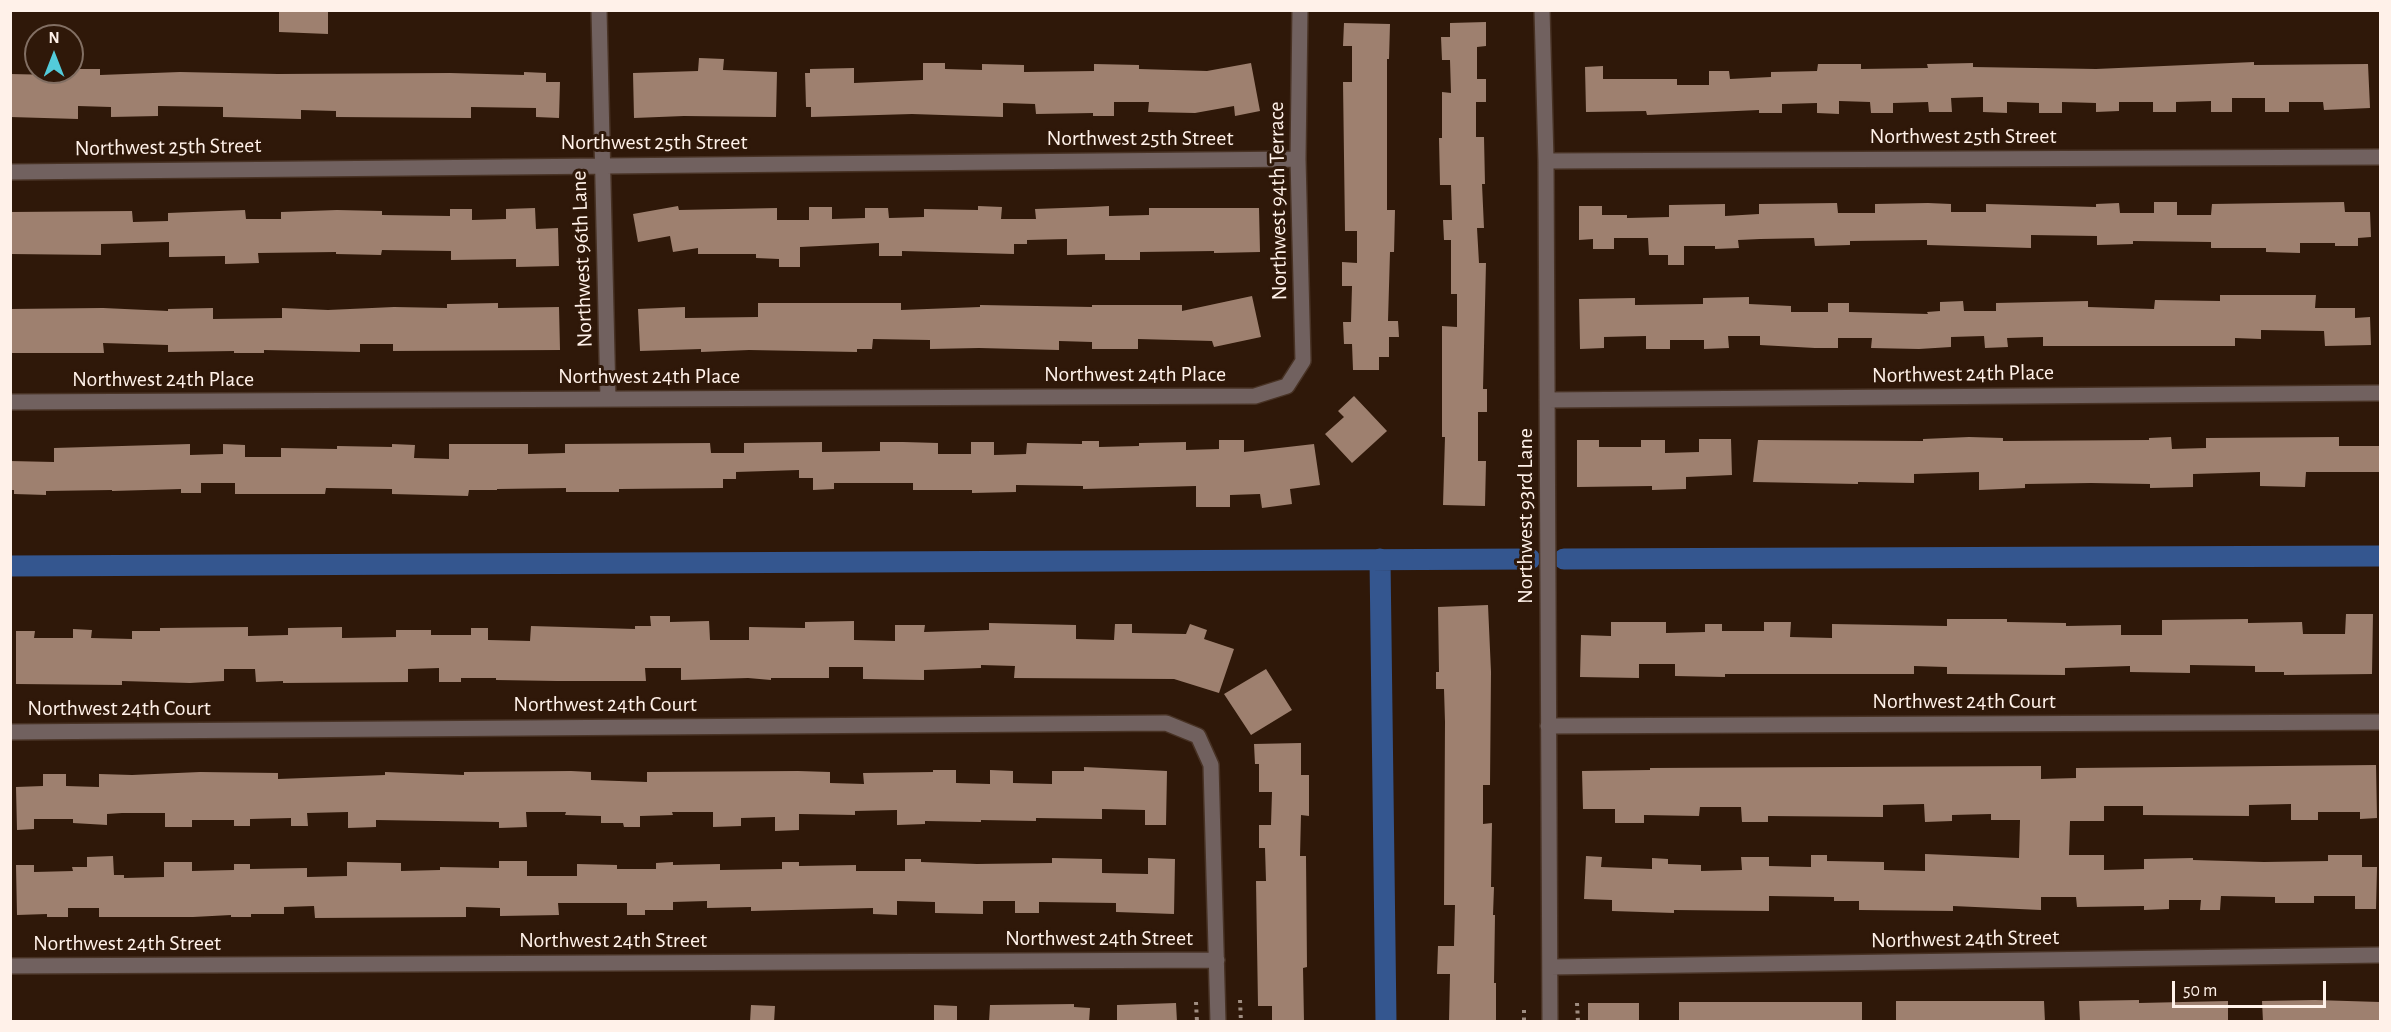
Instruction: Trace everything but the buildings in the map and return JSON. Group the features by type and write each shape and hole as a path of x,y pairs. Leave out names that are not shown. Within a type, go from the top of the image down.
{"street":[{"name":"Northwest 96th Lane","path":"599,10 608,399"},
{"name":"Northwest 94th Terrace","path":"1287,386 1303,361 1298,159 1300,10"},
{"name":"Northwest 93rd Lane","path":"1542,10 1546,161 1551,1022"},
{"name":"Northwest 25th Street","path":"1546,161 2380,157"},
{"name":"Northwest 25th Street","path":"10,172 602,164 1298,159"},
{"name":"Northwest 24th Place","path":"10,402 1255,396 1287,386"},
{"name":"Northwest 24th Place","path":"1547,400 2380,393"},
{"name":"Northwest 24th Court","path":"1548,726 2380,722"},
{"name":"Northwest 24th Court","path":"10,732 1166,723 1198,736 1211,765 1217,960"},
{"name":"Northwest 24th Street","path":"1550,967 2380,955"},
{"name":"Northwest 24th Street","path":"10,966 1217,960"},
{"path":"1217,960 1218,1022"}],"path":[{"path":"1240,999 1241,1022"},
{"path":"1196,1002 1197,1022"},
{"path":"1577,1003 1578,1022"},
{"path":"1524,1010 1524,1022"}],"waterway":[{"path":"1564,559 2380,556"},
{"path":"1380,559 1386,1022"},
{"path":"10,566 1530,559"}]}
